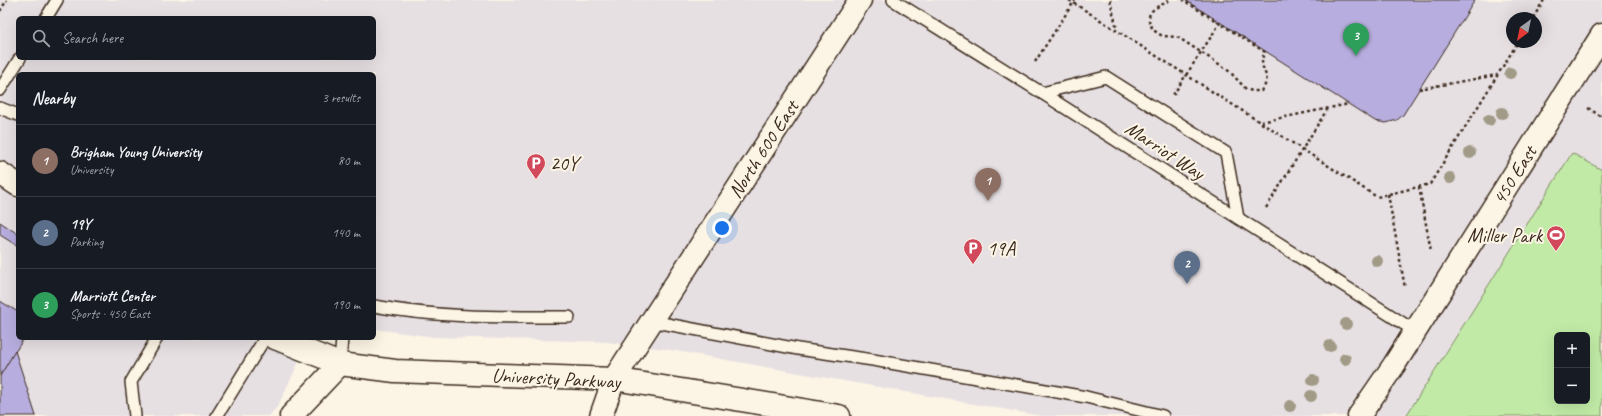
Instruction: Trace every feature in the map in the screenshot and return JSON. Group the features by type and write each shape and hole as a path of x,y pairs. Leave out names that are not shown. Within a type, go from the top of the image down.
{"main road":[{"name":"North 600 East","path":"601,416 614,380 860,0"},
{"name":"450 East","path":"1359,416 1416,331 1602,35"},
{"path":"0,173 16,184"},
{"name":"University Parkway","path":"280,340 340,364 395,371 614,380 839,416"},
{"path":"291,416 340,364"}],"lane":[{"path":"47,16 57,0"},
{"name":"Marriot Way","path":"893,0 1416,331"},
{"path":"0,90 19,60"},
{"path":"1042,93 1106,77 1226,153 1238,218"},
{"path":"0,108 16,114"},
{"path":"376,306 403,312 486,317 569,317"},
{"path":"651,321 798,349 872,360 1086,397 1164,416"},
{"path":"135,416 131,382 156,340"},
{"path":"217,416 264,340"},
{"path":"340,364 342,340"}],"path":[{"path":"0,11 7,0"},
{"path":"1069,0 1074,1 1377,197 1430,184 1514,48"},
{"path":"1110,0 1117,30"},
{"path":"1169,0 1151,12 1148,18 1149,23 1158,33 1163,36 1174,36 1201,52 1230,72 1246,89 1261,91 1265,85 1267,77 1262,63 1265,52 1183,0"},
{"path":"1537,12 1544,0"},
{"path":"1035,62 1074,1"},
{"path":"1173,95 1220,23"},
{"path":"1419,90 1498,75"},
{"path":"1261,122 1349,104"},
{"path":"1266,208 1328,108"},
{"path":"1588,108 1602,117"},
{"path":"1419,187 1431,251"},
{"path":"1388,194 1406,288"}],"shaded area":[{"path":"0,0 1602,0 1602,416 1041,416 665,349 606,342 434,337 376,329 376,72 16,72 16,340 309,340 278,406 269,416 0,416"}],"green space":[{"name":"Miller Park","path":"1572,153 1602,170 1602,416 1406,416"}],"building":[{"path":"1185,0 1475,0 1403,115 1397,120 1386,123 1375,121"},
{"path":"0,222 16,233 16,245 0,235"},
{"path":"0,301 16,311 16,340 23,340 0,376"},
{"path":"15,351 36,416 0,416 0,376"}],"place":[{"name":"Marriott Center","path":"1356,56"},
{"name":"20Y","path":"536,180"},
{"name":"Brigham Young University","path":"988,201"},
{"name":"Miller Park","path":"1556,252"},
{"name":"19A","path":"973,265"},
{"name":"19Y","path":"1187,284"}]}
